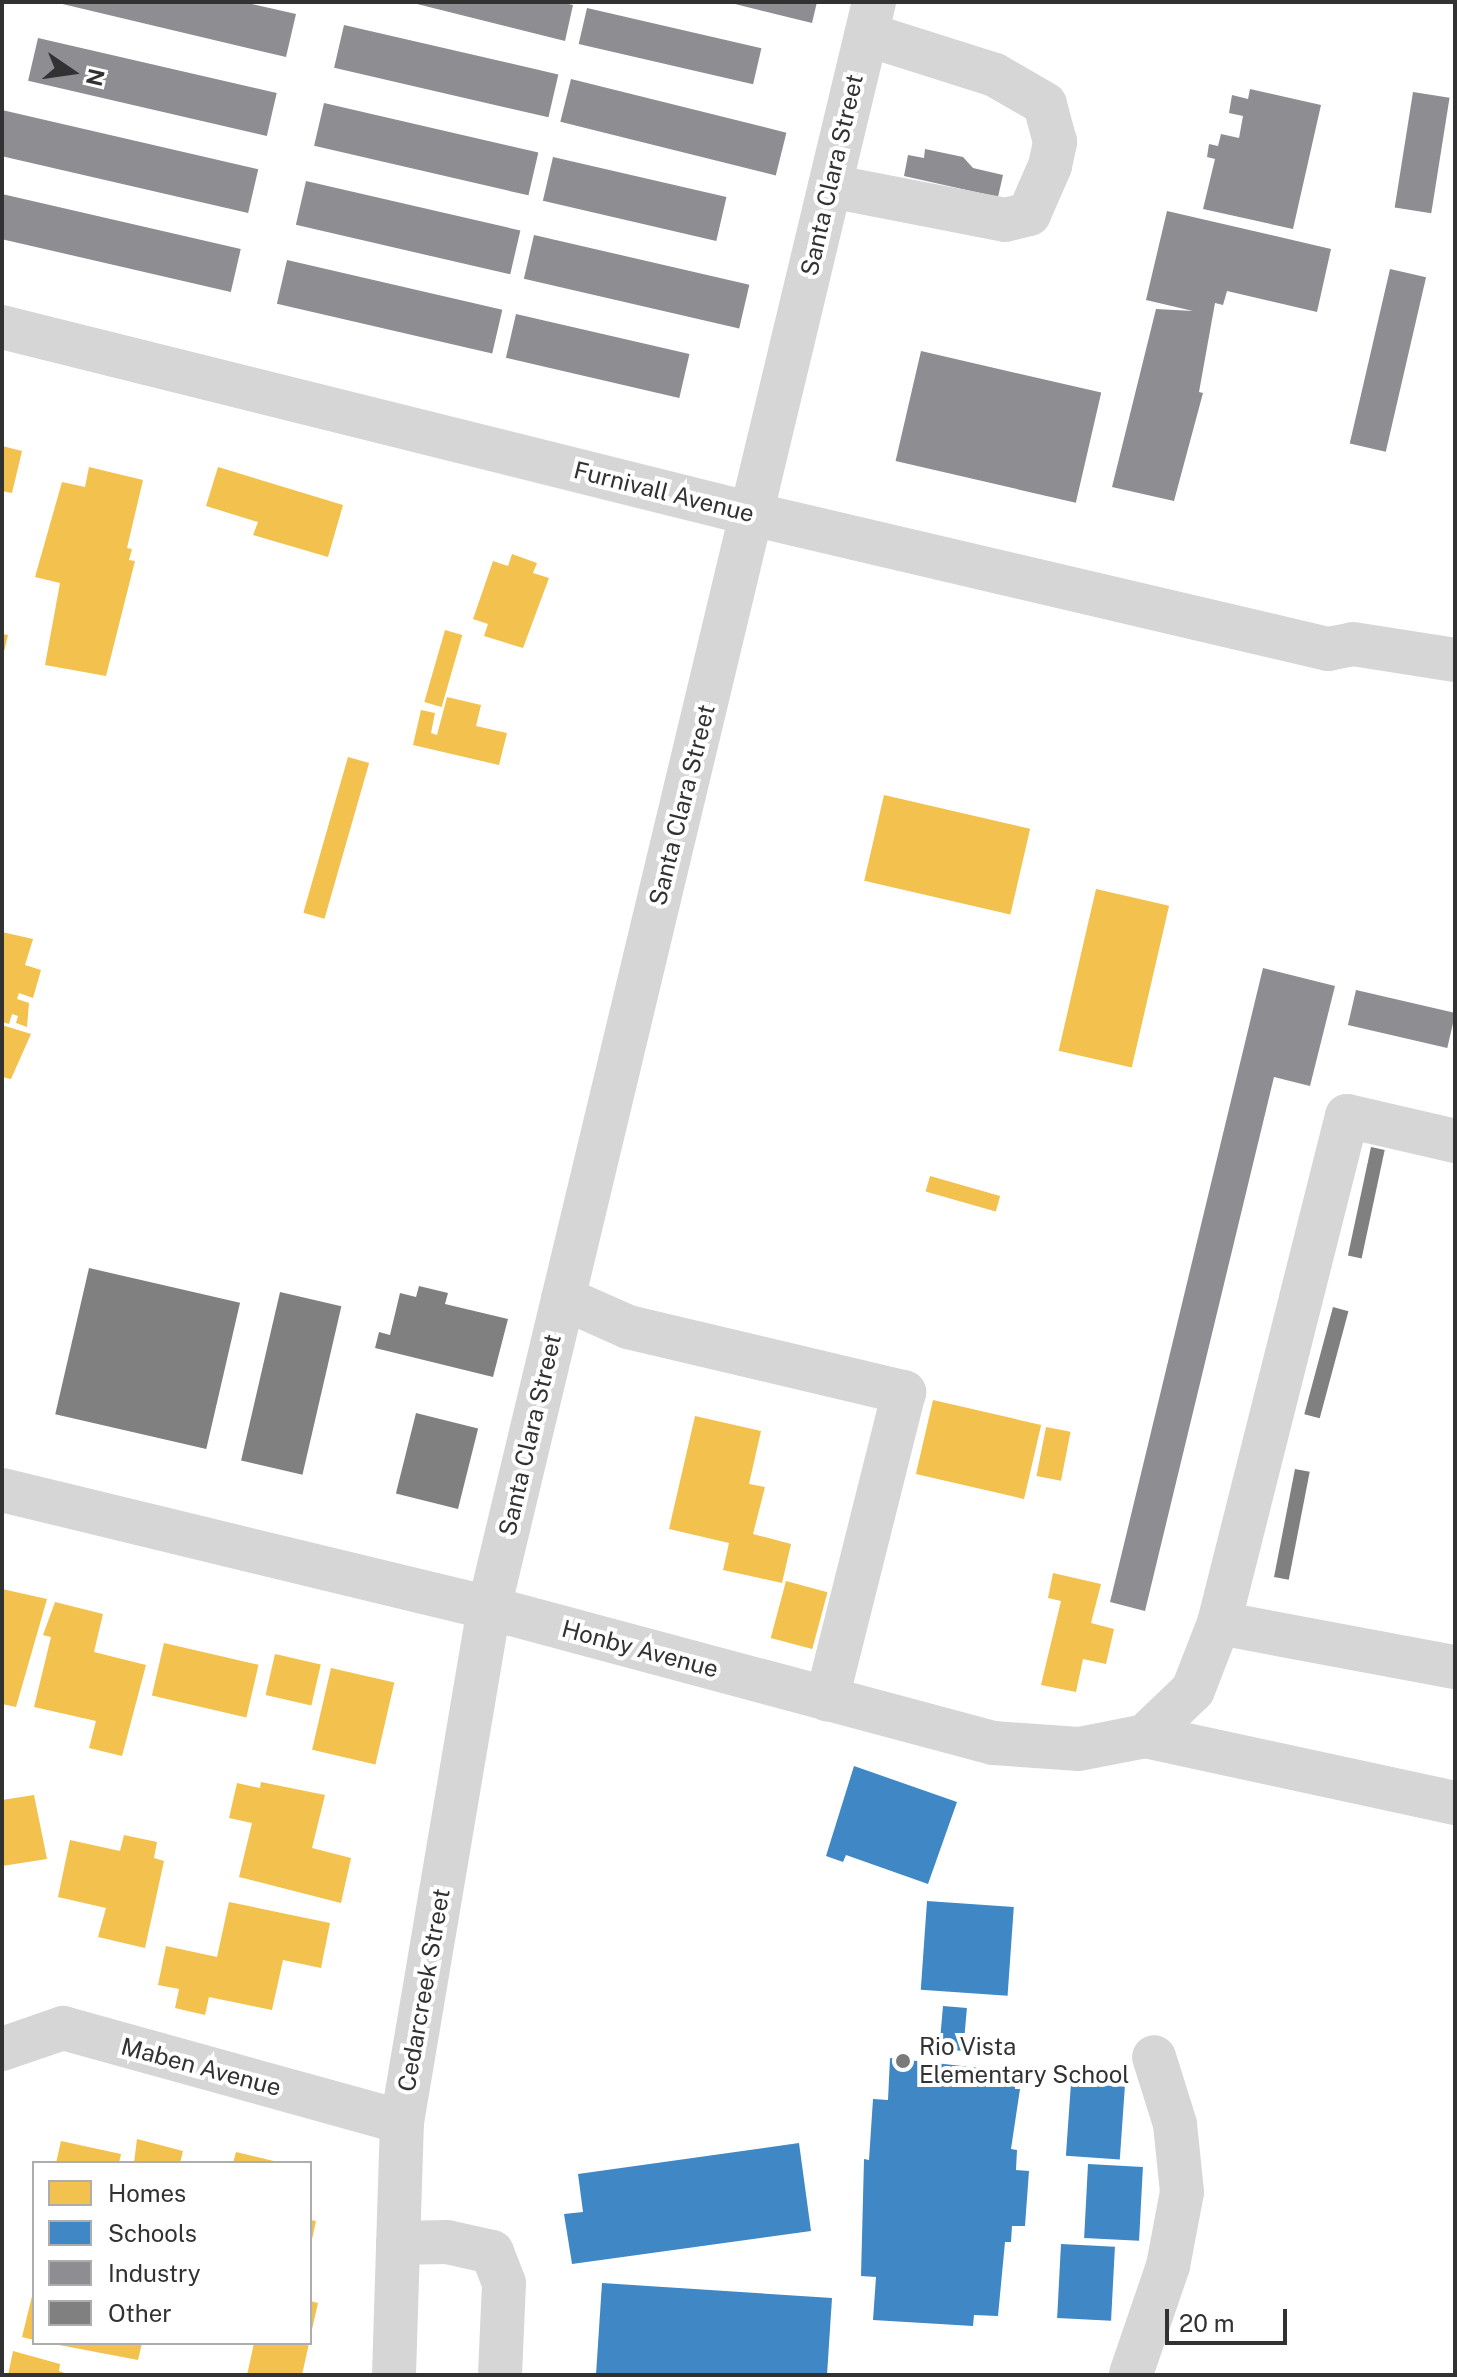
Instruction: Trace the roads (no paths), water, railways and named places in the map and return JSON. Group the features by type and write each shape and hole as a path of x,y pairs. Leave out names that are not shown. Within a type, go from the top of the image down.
{"street":[{"name":"Santa Clara Street","path":"489,1608 870,18"},
{"path":"830,186 1005,220 1029,214 1050,166 1055,142 1045,104 995,75 870,18"},
{"name":"Furnivall Avenue","path":"2,327 752,514 1328,649 1353,644 1455,660"},
{"path":"1145,1736 1193,1690 1219,1623 1347,1116 1455,1141"},
{"path":"563,1298 628,1327 904,1392 827,1699"},
{"name":"Honby Avenue","path":"2,1490 489,1608 993,1743 1079,1749 1145,1736"},
{"name":"Cedarcreek Street","path":"394,2375 402,2122 489,1608"},
{"path":"1219,1623 1455,1667"},
{"path":"1145,1736 1455,1803"},
{"name":"Maben Avenue","path":"2,2049 63,2028 402,2122"},
{"path":"1131,2374 1168,2266 1182,2192 1175,2124 1154,2057"},
{"path":"398,2243 447,2242 492,2252 504,2283 500,2375"}],"place":[{"name":"Rio Vista Elementary School","path":"903,2061"}]}
